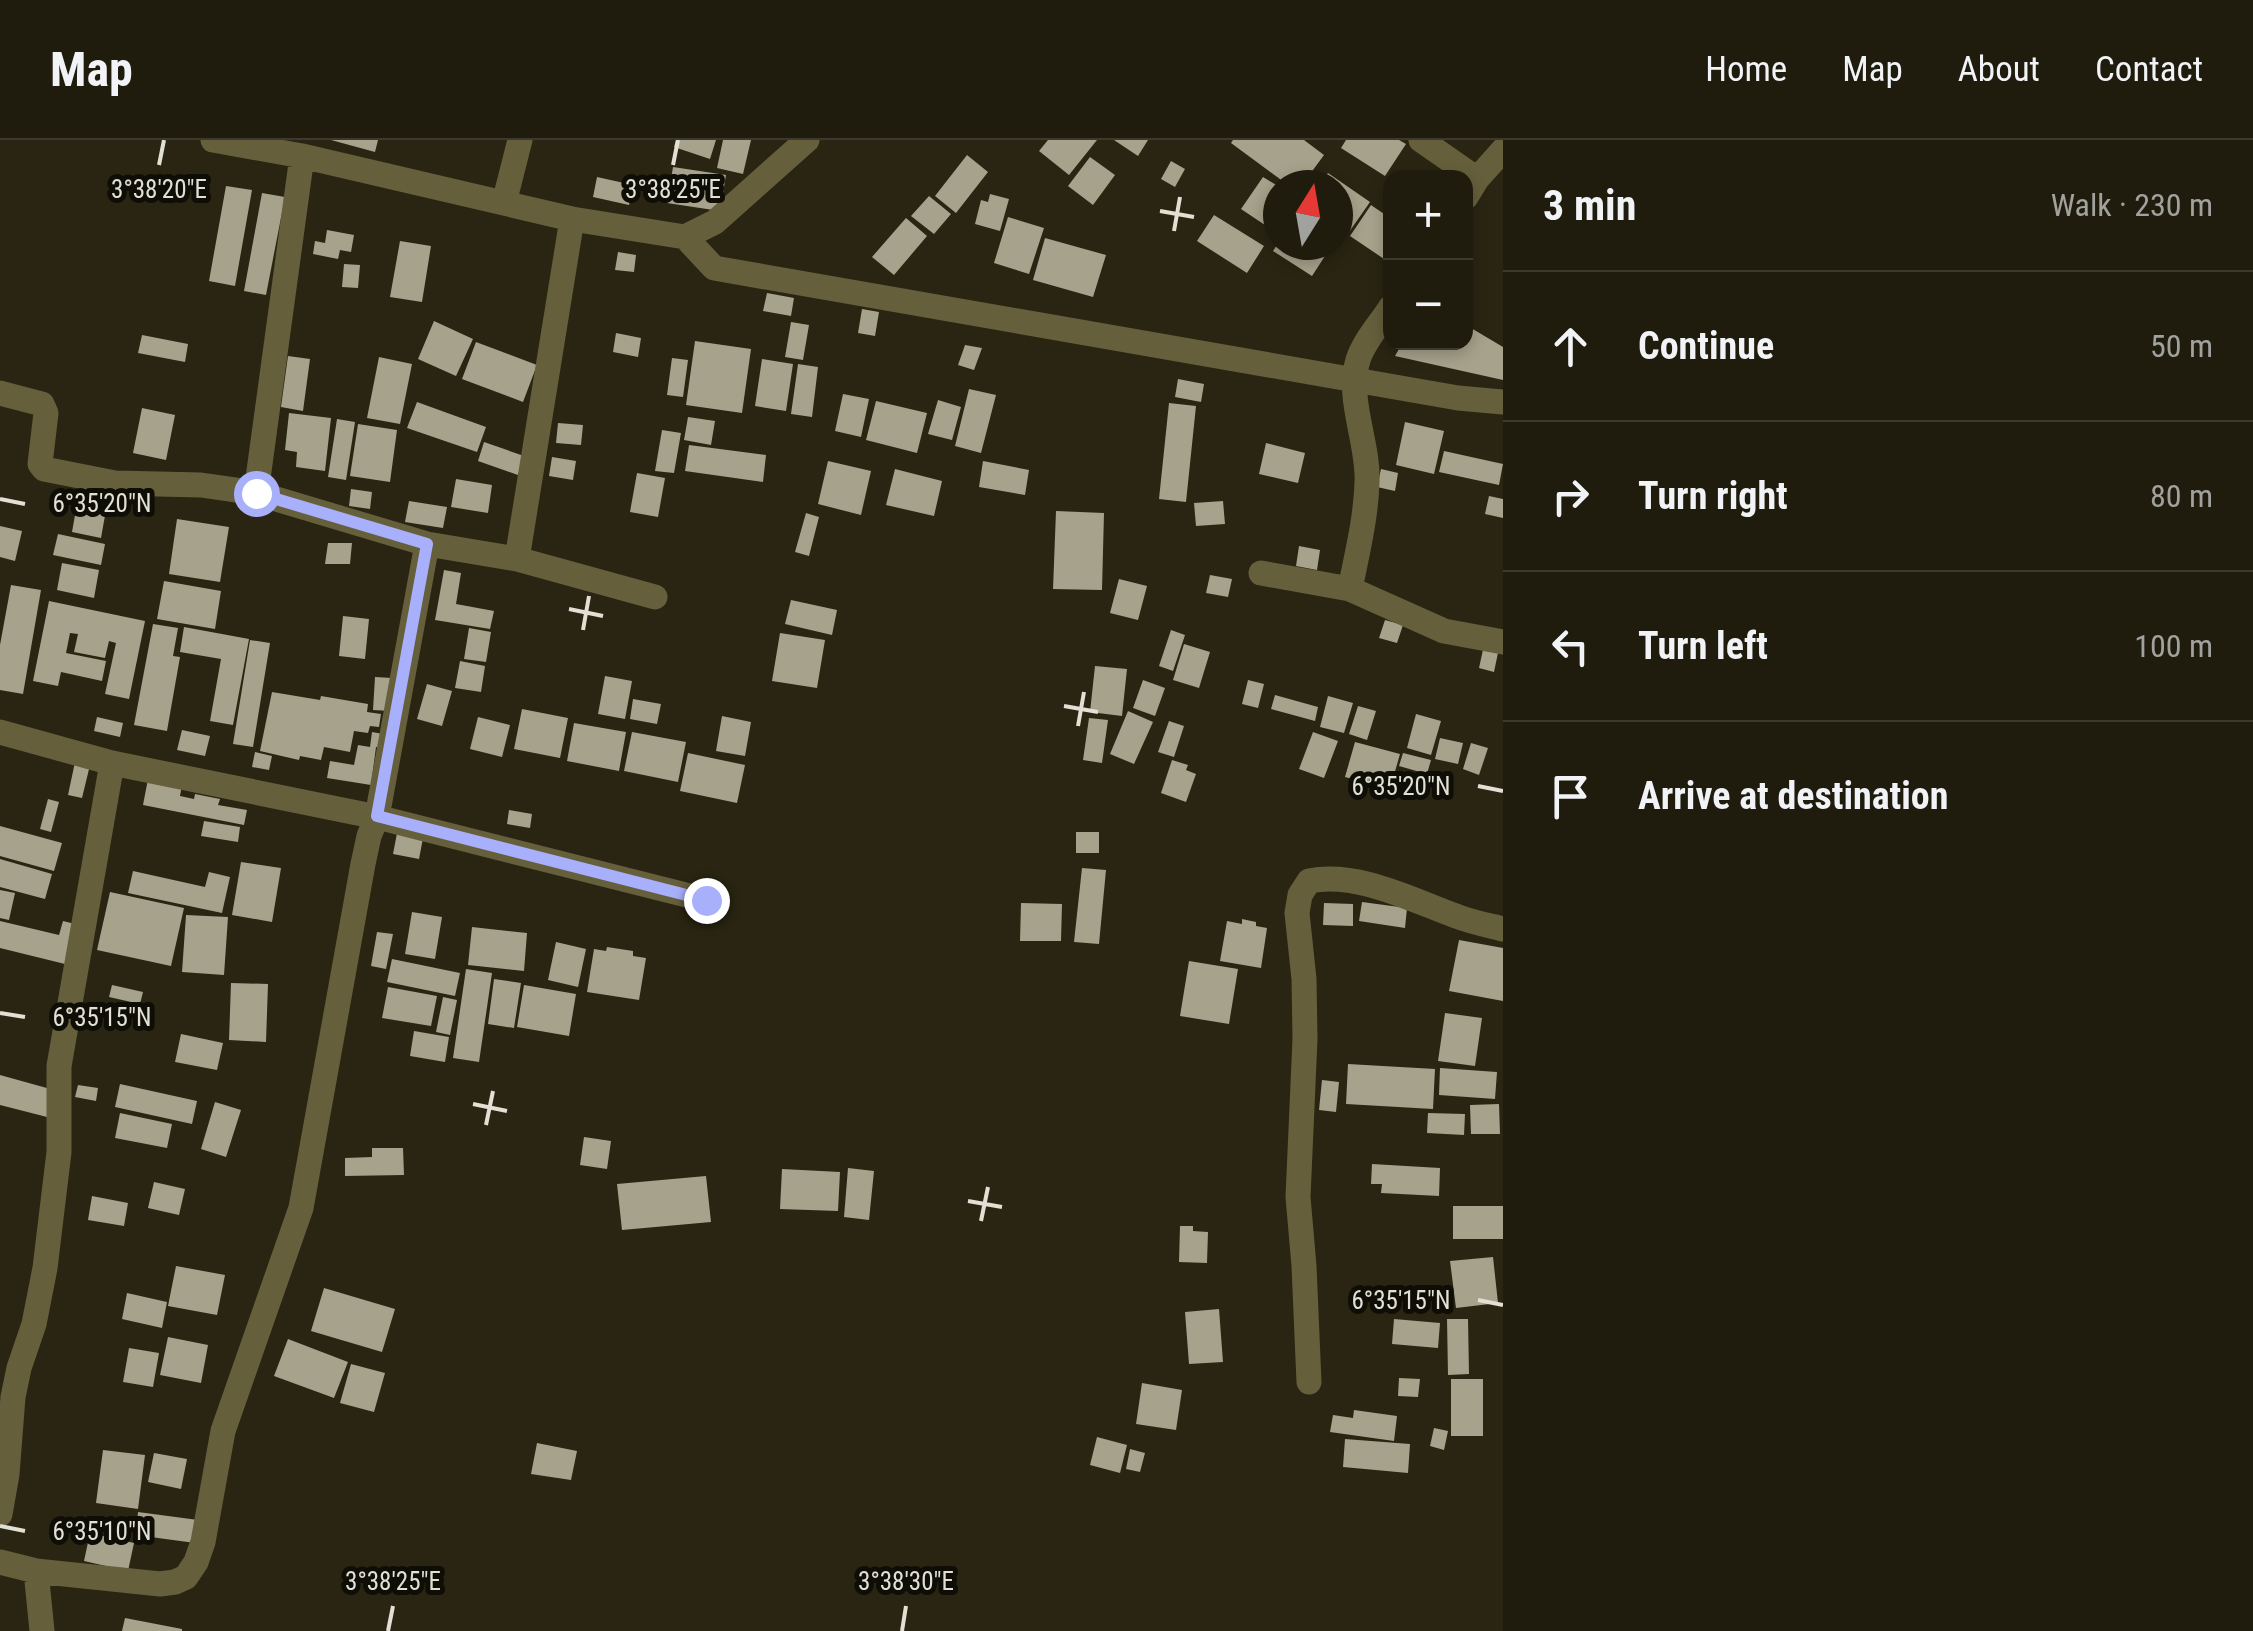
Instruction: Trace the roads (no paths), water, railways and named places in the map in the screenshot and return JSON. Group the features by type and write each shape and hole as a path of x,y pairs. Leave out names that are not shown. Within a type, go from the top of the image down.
{"street":[{"path":"213,140 302,156 572,220 685,237 715,222 807,140"},
{"path":"504,203 520,140"},
{"path":"1421,140 1452,170"},
{"path":"1473,186 1503,150"},
{"path":"256,493 302,156"},
{"path":"517,559 572,220"},
{"path":"714,268 715,222"},
{"path":"685,237 714,268 1458,398 1503,402"},
{"path":"1350,589 1368,481 1355,380 1358,359 1383,319"},
{"path":"0,393 42,404 46,413 40,464 44,469 114,483 201,486 256,493 427,544 517,559 654,597"},
{"path":"0,1562 36,1570 160,1584 186,1576 196,1562 223,1430 301,1208 363,864 377,816 427,544"},
{"path":"1260,573 1350,589 1444,631 1503,642"},
{"path":"0,732 112,762 377,816 706,900"},
{"path":"0,1514 13,1397 45,1268 59,1152 59,1066 112,762"},
{"path":"1308,1382 1298,1197 1305,1039 1300,895 1310,881 1348,879 1503,929"},
{"path":"36,1570 42,1631"}]}
